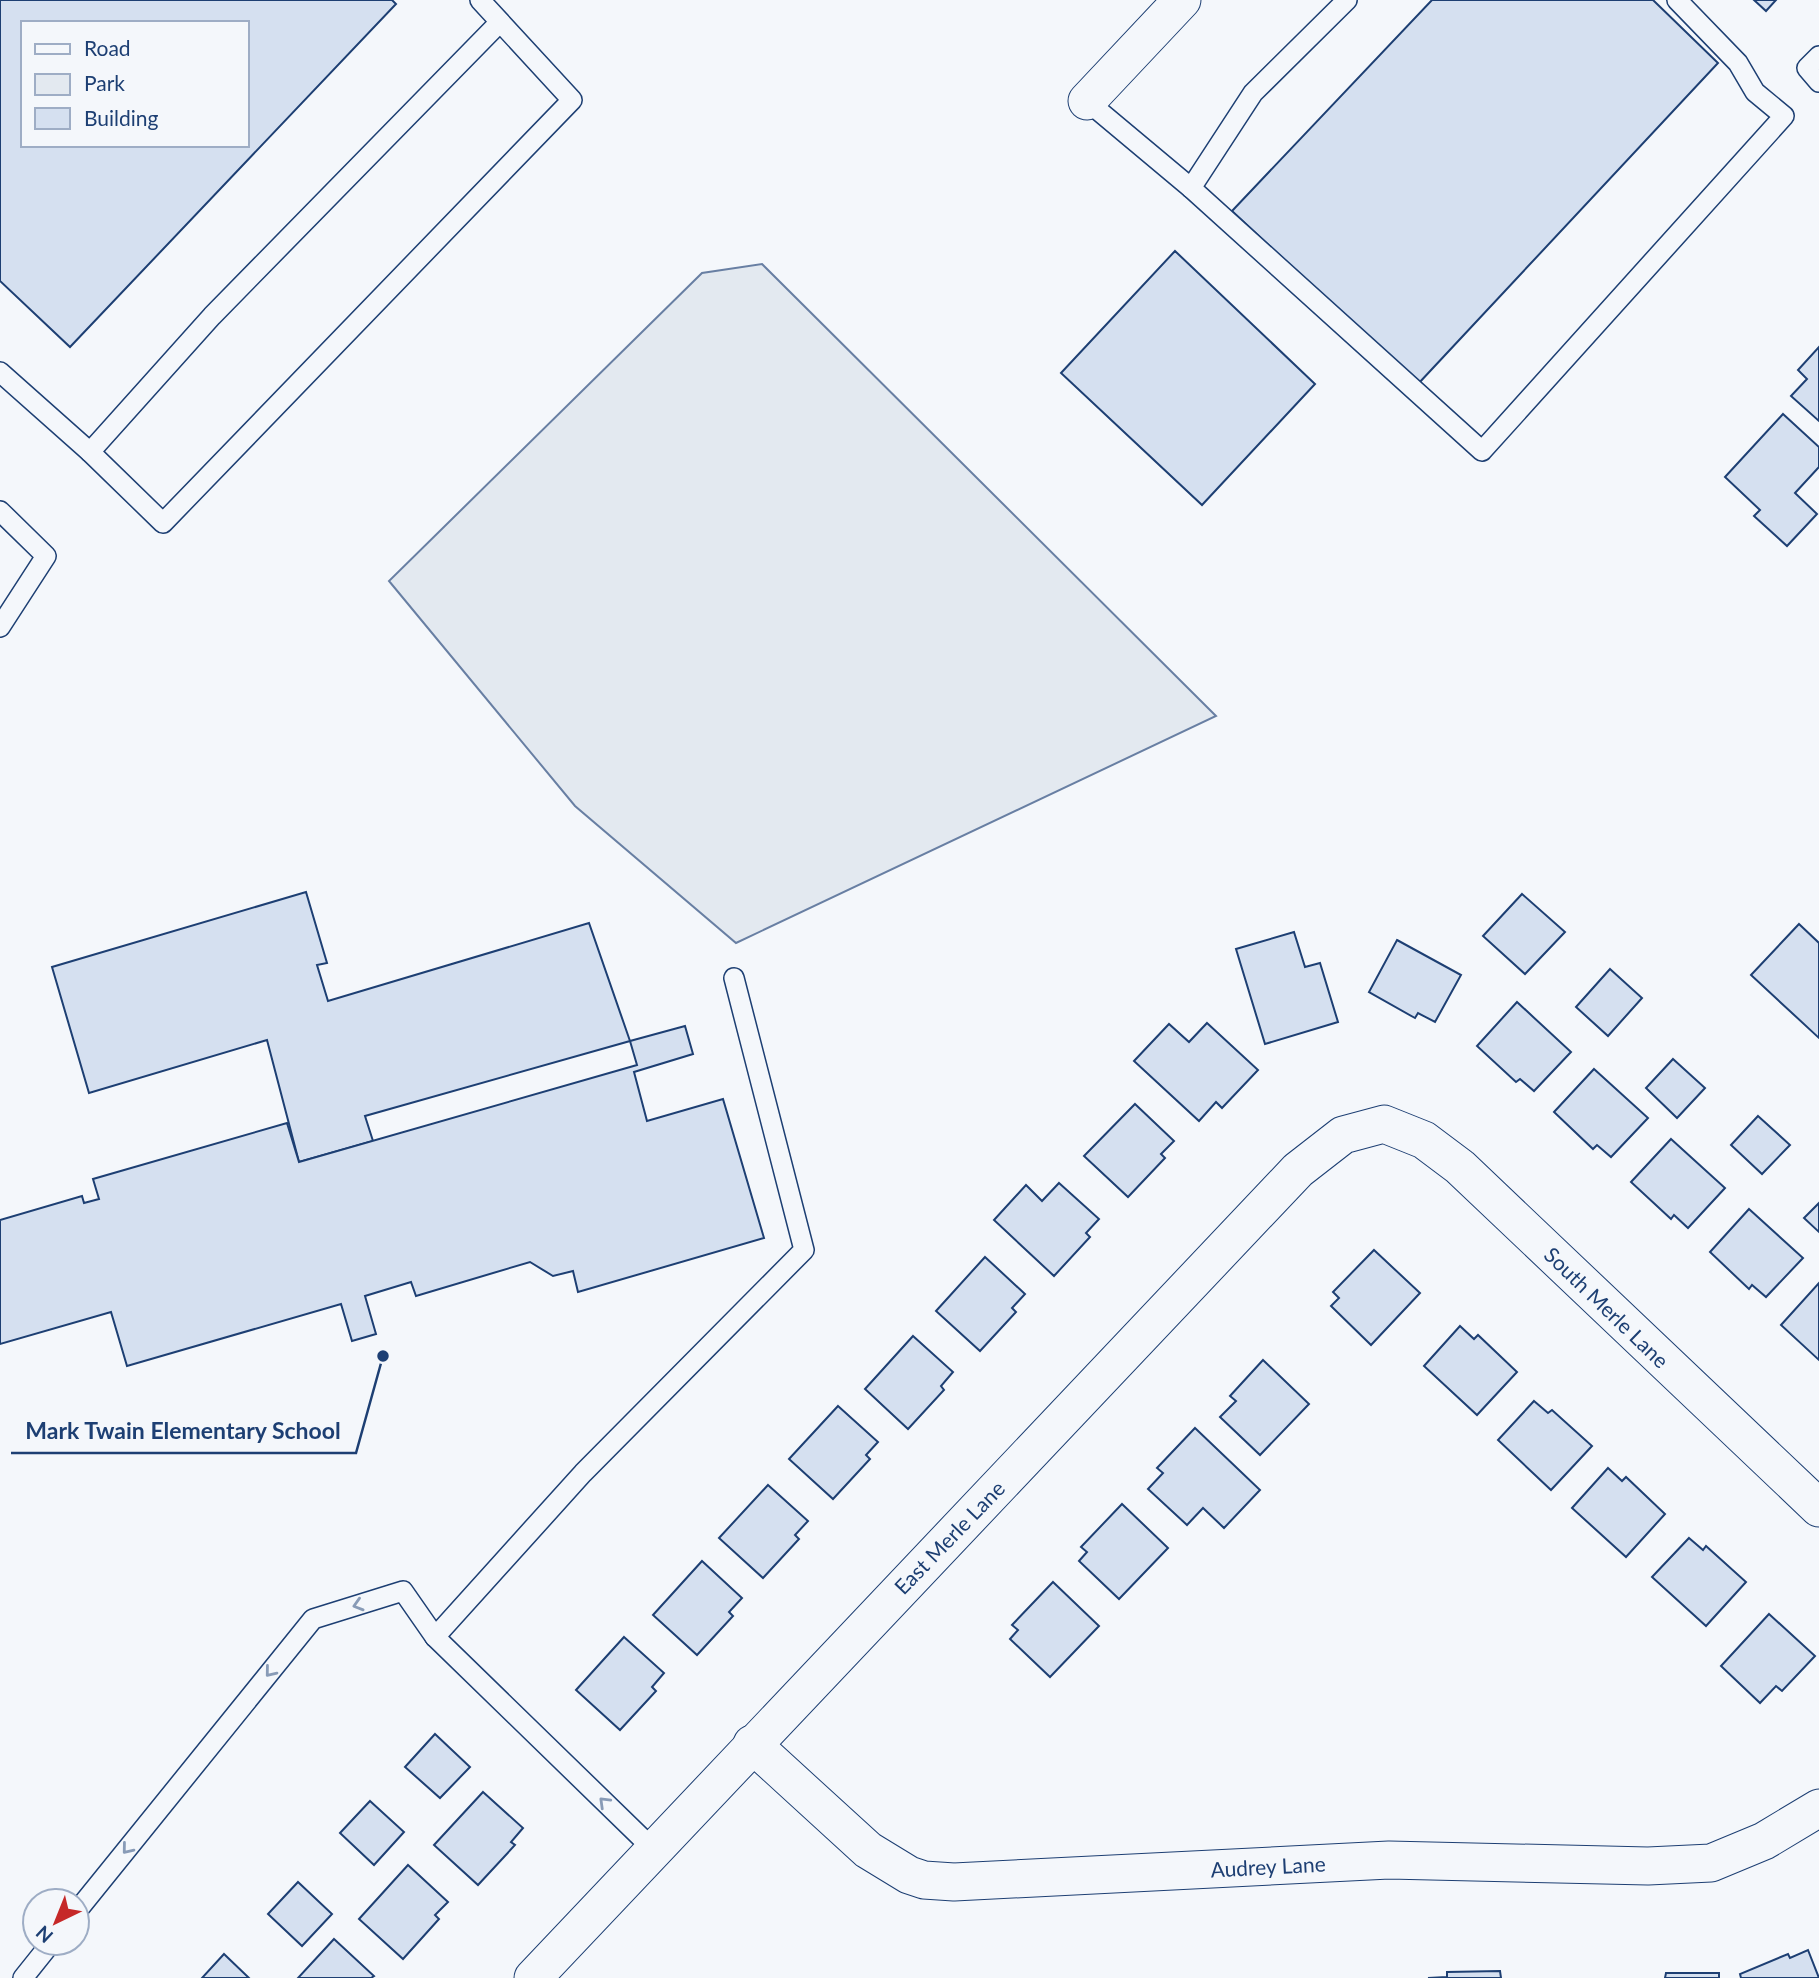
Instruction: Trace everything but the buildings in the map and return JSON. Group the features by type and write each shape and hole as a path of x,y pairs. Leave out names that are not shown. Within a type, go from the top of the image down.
{"street":[{"path":"1087,101 1182,0"},
{"name":"South Merle Lane","path":"1384,1124 1424,1140 1460,1167 1819,1508"},
{"name":"East Merle Lane","path":"533,1978 1298,1170 1343,1135 1384,1124"},
{"name":"Audrey Lane","path":"752,1744 868,1850 909,1875 924,1880 954,1882 1389,1860 1648,1866 1711,1863 1764,1841 1819,1808"}],"lane":[{"path":"0,372 90,452 163,523 572,100 481,0"},
{"path":"1087,101 1191,188 1482,452 1784,116 1755,92 1738,64 1678,0"},
{"path":"1191,188 1253,93 1342,2"},
{"path":"90,452 212,316 500,22"},
{"path":"1819,56 1807,68 1819,82"},
{"path":"0,511 47,556 0,627"},
{"path":"435,1637 583,1473 804,1250 734,978"},
{"path":"91,1894 313,1619 403,1591 435,1637 653,1849"},
{"path":"23,1978 40,1957"}],"green space":[{"path":"762,264 1216,716 736,943 575,806 389,581 702,273"}],"place":[{"name":"Mark Twain Elementary School","path":"383,1356"}]}
